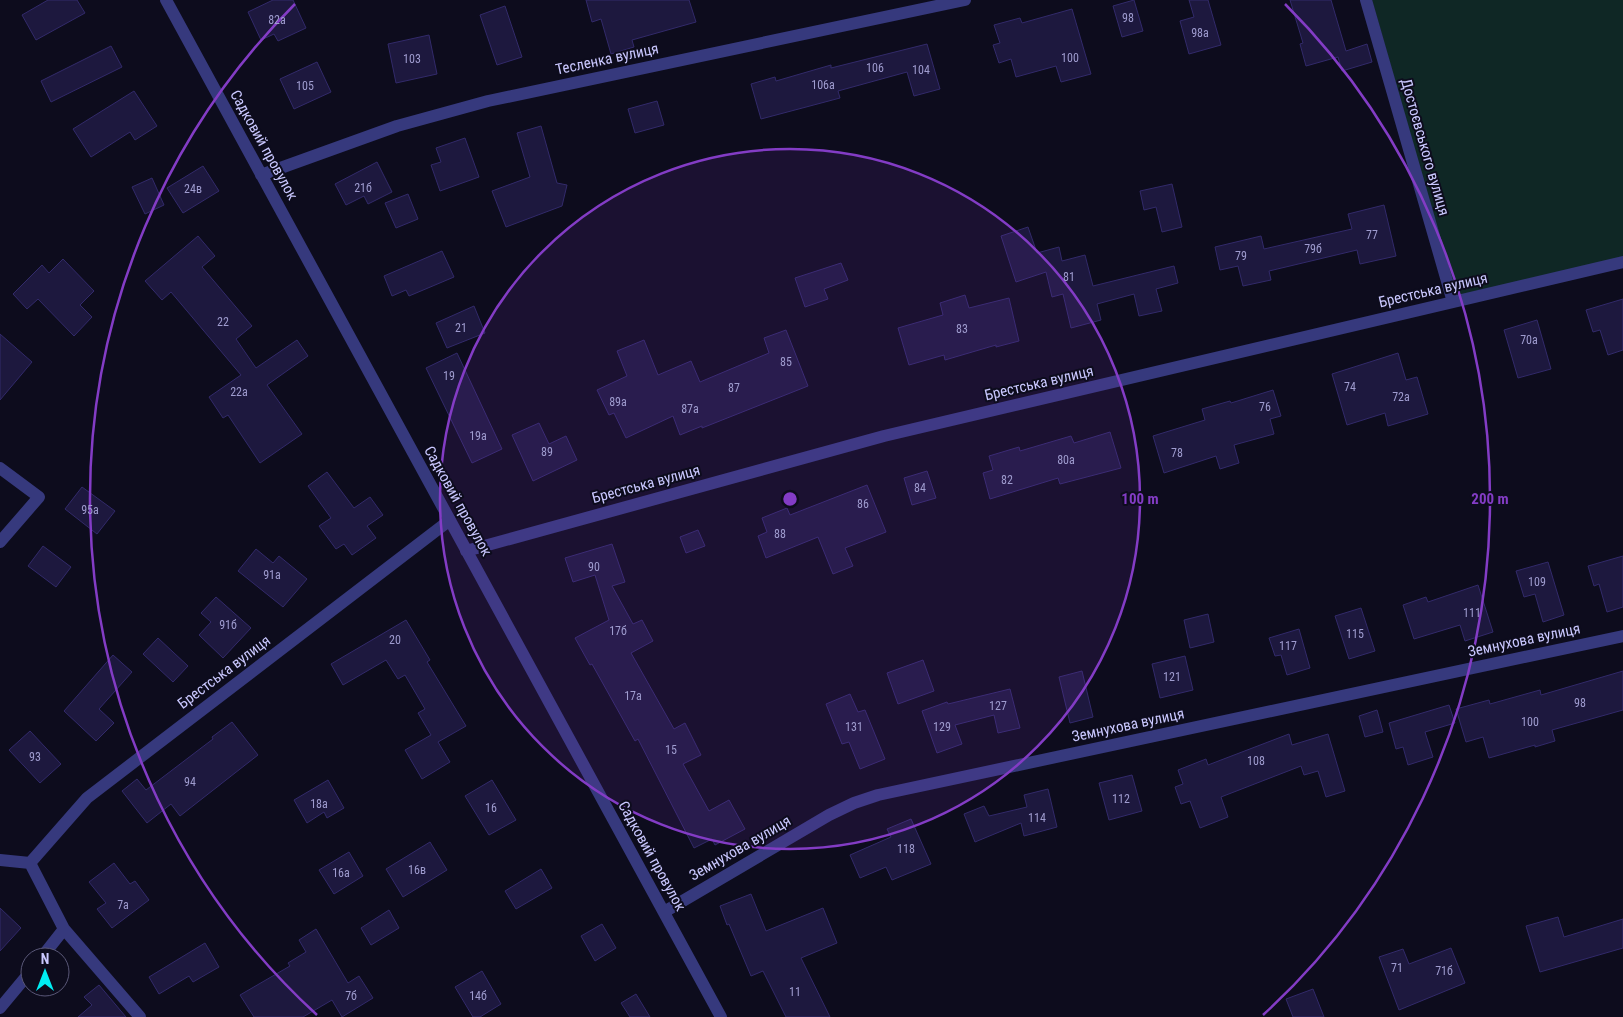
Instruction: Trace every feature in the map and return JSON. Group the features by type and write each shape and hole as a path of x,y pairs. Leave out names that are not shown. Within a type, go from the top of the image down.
{"street":[{"name":"Садковий провулок","path":"166,0 721,1017"},
{"name":"Тесленка вулиця","path":"261,175 397,126 488,101 965,0"},
{"name":"Достоєвського вулиця","path":"1366,0 1453,302"},
{"name":"Брестська вулиця","path":"466,551 884,436 1623,262"},
{"path":"0,468 39,497 0,542"},
{"name":"Брестська вулиця","path":"30,863 87,798 450,520"},
{"name":"Земнухова вулиця","path":"664,912 830,815 854,803 878,795 1623,636"},
{"path":"0,860 30,863 64,930 140,1017"},
{"path":"50,947 64,930"},
{"path":"0,1008 20,984"}],"green space":[{"path":"1372,0 1623,0 1623,257 1456,296"}],"building":[{"path":"48,0 77,0 85,13 36,40 22,15"},
{"path":"273,0 293,0 306,28 278,41 274,34 261,40 248,12"},
{"path":"586,0 689,0 696,22 632,40 634,47 611,54 601,19 592,22"},
{"path":"1134,0 1143,31 1122,37 1113,6"},
{"path":"1189,0 1208,0 1221,45 1189,54 1180,21 1194,17"},
{"path":"1290,0 1331,0 1346,51 1367,44 1372,62 1342,71 1338,57 1306,66 1300,44 1303,43"},
{"path":"505,6 522,57 497,65 480,15"},
{"path":"1072,9 1091,74 1061,82 1056,66 1016,77 1011,59 999,63 993,45 1000,43 994,25 1020,18 1022,23"},
{"path":"429,35 437,74 396,83 388,44"},
{"path":"927,44 940,89 914,96 907,72 838,91 840,98 761,119 751,84 775,77 776,81 831,65 831,68"},
{"path":"111,46 122,67 51,102 41,81"},
{"path":"317,62 331,92 294,109 280,79"},
{"path":"134,91 157,126 135,140 130,132 91,157 73,129"},
{"path":"657,101 664,125 635,133 628,109"},
{"path":"541,126 557,183 567,185 562,206 506,227 492,191 530,177 517,133"},
{"path":"465,138 479,177 440,191 431,165 441,162 436,148"},
{"path":"377,162 392,192 368,204 364,196 346,205 335,184"},
{"path":"203,166 219,191 183,213 167,188"},
{"path":"152,178 164,205 145,214 132,187"},
{"path":"1172,184 1182,227 1162,232 1156,207 1144,210 1140,191"},
{"path":"408,194 418,219 396,228 385,203"},
{"path":"1384,205 1396,256 1360,264 1357,250 1269,271 1271,280 1243,286 1238,266 1220,270 1215,247 1261,236 1264,249 1352,229 1348,214"},
{"path":"1028,227 1037,253 1059,247 1062,261 1085,255 1093,286 1174,266 1178,283 1156,289 1162,311 1139,316 1134,294 1097,304 1101,320 1071,328 1063,294 1052,297 1046,272 1016,282 1001,236"},
{"path":"198,236 215,256 202,267 252,326 236,339 256,368 297,340 308,356 267,385 302,434 260,463 228,415 223,418 209,397 241,375 171,292 162,300 145,281"},
{"path":"442,251 454,277 409,296 406,290 392,296 384,276"},
{"path":"63,259 94,291 80,305 92,317 74,336 38,299 27,309 13,294 42,265 49,273"},
{"path":"841,263 848,280 824,289 828,299 805,307 795,278"},
{"path":"965,295 969,308 1009,298 1019,341 996,347 996,345 945,360 944,355 909,365 898,328 943,315 940,303"},
{"path":"1623,299 1623,350 1608,355 1600,330 1593,332 1586,310"},
{"path":"474,306 485,333 447,348 436,323"},
{"path":"1537,320 1551,369 1518,378 1504,330"},
{"path":"786,330 808,386 680,435 673,416 626,438 614,413 609,415 597,390 627,376 617,351 644,340 658,375 691,361 700,382 769,353 764,338"},
{"path":"0,334 32,362 0,400"},
{"path":"457,353 502,449 472,463 426,368"},
{"path":"1398,353 1406,380 1417,377 1428,414 1388,426 1385,413 1347,425 1332,374"},
{"path":"1273,390 1281,416 1270,419 1274,434 1234,445 1239,463 1220,469 1216,456 1164,473 1153,436 1205,420 1202,409 1230,401 1231,403"},
{"path":"539,423 549,444 566,436 577,460 533,481 512,435"},
{"path":"1110,432 1121,468 1060,484 1058,478 990,499 983,473 993,470 989,456 1019,447 1020,451 1071,436 1074,443"},
{"path":"927,471 936,498 912,505 904,478"},
{"path":"327,472 354,508 370,497 383,515 367,526 376,538 352,555 344,544 336,549 319,526 331,518 308,486"},
{"path":"867,485 886,532 845,548 853,566 833,574 818,537 766,558 758,536 767,532 762,518 787,508 790,515"},
{"path":"82,487 115,511 97,534 65,509"},
{"path":"698,530 705,546 686,553 680,537"},
{"path":"612,544 625,582 612,586 633,624 642,620 653,641 631,653 674,729 685,723 701,755 683,764 709,811 729,800 745,829 715,845 712,839 694,848 638,739 635,741 592,664 590,665 575,638 609,620 595,575 573,582 565,558"},
{"path":"43,546 71,567 56,587 28,566"},
{"path":"256,549 273,563 279,556 307,579 283,607 238,571"},
{"path":"1623,556 1623,607 1607,612 1599,584 1594,586 1588,566"},
{"path":"1548,562 1564,615 1543,622 1535,594 1524,597 1516,571"},
{"path":"1478,585 1493,632 1465,641 1460,625 1414,639 1403,605 1426,597 1428,602"},
{"path":"216,597 251,628 223,658 199,635 211,622 201,613"},
{"path":"1361,608 1375,651 1349,659 1335,616"},
{"path":"1208,614 1214,642 1190,648 1184,620"},
{"path":"406,620 430,660 427,662 466,726 438,742 450,762 422,779 405,750 431,735 418,713 425,709 405,675 398,679 386,660 343,685 331,664"},
{"path":"1299,629 1310,668 1287,675 1281,655 1275,656 1269,638"},
{"path":"158,638 188,666 173,682 143,654"},
{"path":"113,655 132,672 99,709 114,723 96,741 64,711"},
{"path":"1185,656 1193,690 1160,698 1152,664"},
{"path":"923,660 934,691 898,704 887,673"},
{"path":"1082,671 1093,717 1070,723 1059,677"},
{"path":"1623,671 1623,710 1552,730 1555,741 1489,758 1483,737 1466,742 1456,709 1489,700 1490,704 1540,690 1541,695"},
{"path":"1010,689 1020,728 998,733 994,715 955,725 962,744 937,753 922,711 947,702 948,704"},
{"path":"850,694 858,712 865,710 885,759 860,769 849,742 842,744 826,704"},
{"path":"1449,705 1455,723 1425,732 1433,757 1408,765 1403,747 1396,749 1389,723"},
{"path":"1377,710 1383,732 1365,737 1359,716"},
{"path":"232,722 258,755 180,816 171,804 147,823 122,791 137,779 146,790 213,739 212,737"},
{"path":"30,731 61,764 40,783 9,750"},
{"path":"1289,734 1292,745 1328,734 1345,791 1326,797 1318,771 1304,775 1301,766 1221,797 1228,817 1200,828 1190,801 1181,804 1175,787 1183,784 1178,770 1206,759 1208,765"},
{"path":"1132,775 1142,811 1109,820 1099,783"},
{"path":"328,780 344,808 327,818 324,812 307,823 294,800"},
{"path":"492,780 516,820 489,835 465,796"},
{"path":"1048,789 1057,827 1024,836 1021,823 975,842 964,814 984,806 989,816 1027,807 1024,795"},
{"path":"911,819 931,864 892,880 886,867 860,878 850,855 891,837 887,829"},
{"path":"430,842 447,870 403,897 386,869"},
{"path":"349,852 363,876 334,894 319,870"},
{"path":"114,863 130,884 135,881 149,900 112,928 97,909 106,903 89,882"},
{"path":"541,869 552,888 516,909 505,891"},
{"path":"751,894 766,931 823,908 837,943 801,958 830,1017 786,1017 763,971 751,976 720,906"},
{"path":"0,908 21,928 0,951"},
{"path":"389,910 399,928 371,945 361,928"},
{"path":"1558,917 1564,937 1623,919 1623,948 1540,972 1526,926"},
{"path":"602,924 616,948 595,961 581,936"},
{"path":"316,929 348,983 359,976 373,998 342,1017 332,1000 303,1017 254,1017 240,995 290,966 288,963 306,952 299,940"},
{"path":"205,943 219,967 193,982 189,976 159,994 149,977"},
{"path":"1451,948 1465,983 1399,1010 1379,957 1403,949 1409,964"},
{"path":"482,971 501,1004 480,1017 473,1017 455,987"},
{"path":"99,985 126,1017 78,1017 92,1005 84,997"},
{"path":"1313,989 1324,1017 1293,1017 1286,999"},
{"path":"636,994 650,1017 630,1017 621,1003"}]}
